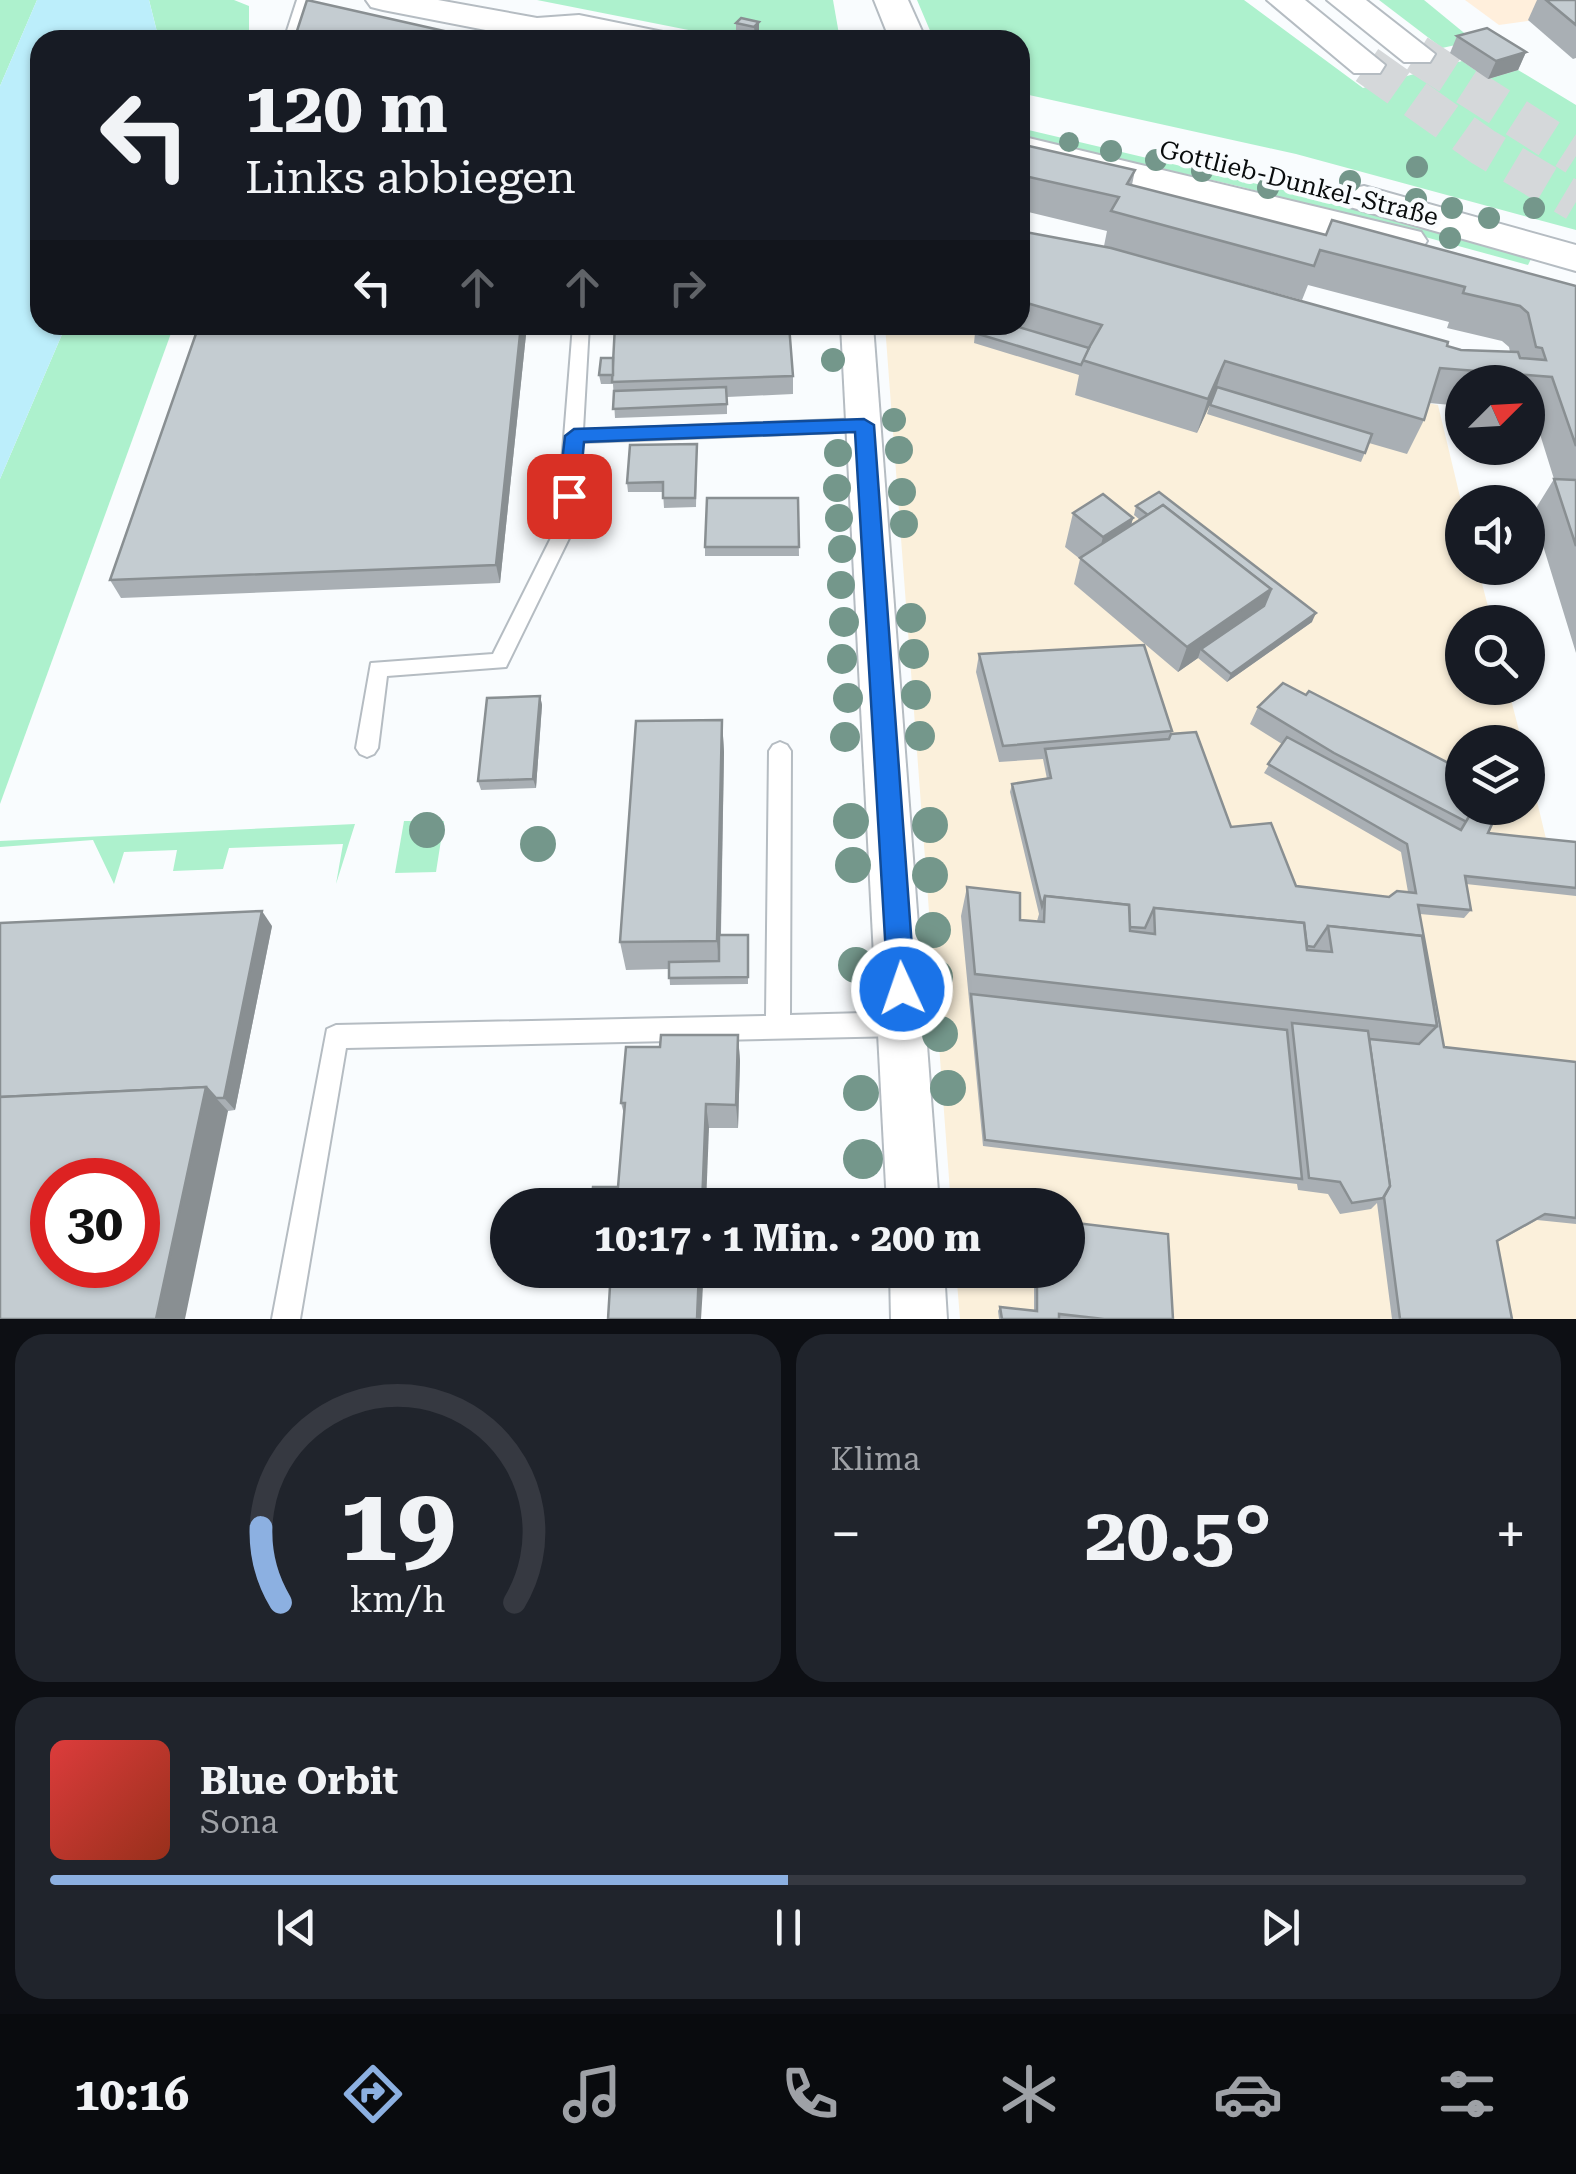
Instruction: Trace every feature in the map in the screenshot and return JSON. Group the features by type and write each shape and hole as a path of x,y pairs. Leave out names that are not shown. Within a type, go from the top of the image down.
{"main road":[{"path":"383,0 528,30"},
{"path":"870,0 874,30"},
{"path":"891,0 904,30"},
{"path":"1284,0 1366,65"},
{"path":"1344,0 1417,54"},
{"path":"563,30 579,26 599,30"},
{"name":"Gottlieb-Dunkel-Straße","path":"1030,119 1249,168 1576,258"},
{"name":"Gottlieb-Dunkel-Straße","path":"1030,150 1302,214 1576,290"}],"street":[{"path":"858,335 912,1188"},
{"path":"917,1288 919,1319"}],"lane":[{"path":"293,30 303,0"},
{"path":"367,748 378,669 499,662 566,526 580,335"},
{"path":"574,436 864,425"},
{"path":"778,1026 780,751"},
{"path":"286,1319 336,1036 904,1024"}],"shaded area":[{"path":"1465,0 1567,0 1576,14 1499,25"},
{"path":"1030,327 1438,405 1445,434 1445,465 1452,465 1457,485 1445,485 1445,585 1482,585 1488,605 1445,605 1445,705 1512,705 1518,725 1445,725 1445,825 1543,825 1548,847 1576,851 1576,1319 960,1319 957,1288 1085,1288 1085,1188 950,1188 886,335 1030,335"}],"green space":[{"path":"0,0 37,0 0,86"},
{"path":"149,0 234,0 249,6 249,30 156,30"},
{"path":"537,0 833,0 838,30 688,30"},
{"path":"917,0 1244,0 1363,88 1462,61 1488,79 1518,70 1576,105 1576,230 1296,154 1030,95 1030,30 930,30"},
{"path":"1379,0 1424,0 1474,41 1442,48"},
{"path":"1030,130 1363,209 1532,257 1528,265 1242,187 1030,138"},
{"path":"62,335 170,335 0,804 0,479"},
{"path":"404,821 444,821 436,872 395,873"},
{"path":"355,824 336,884 343,844 229,848 223,869 173,871 177,850 124,852 114,884 93,840 0,847 0,841"}],"water":[{"path":"37,0 149,0 156,30 30,30 30,335 62,335 0,479 0,86"}],"building":[{"path":"307,0 440,30 297,30"},
{"path":"1546,0 1576,0 1576,25"},
{"path":"741,18 759,22 754,27 736,23"},
{"path":"1487,28 1526,52 1496,61 1457,36"},
{"path":"1030,146 1135,170 1127,184 1326,235 1332,220 1576,286 1576,446 1552,377 1545,376 1545,365 1445,365 1440,368 1424,420 1225,361 1208,399 1082,360 1102,325 1030,304 1030,233 1111,248 1448,342 1447,346 1461,350 1518,352 1520,358 1546,360 1542,348 1536,347 1528,313 1520,306 1463,293 1465,287 1320,250 1314,266 1111,211 1119,197 1030,177"},
{"path":"1030,330 1089,348 1081,365 982,335 1030,335"},
{"path":"196,335 520,335 496,565 110,580"},
{"path":"614,335 790,335 793,376 612,382"},
{"path":"601,358 613,358 613,375 599,375"},
{"path":"726,387 727,404 613,409 614,391"},
{"path":"1217,387 1372,434 1365,453 1210,405"},
{"path":"697,444 695,498 663,498 663,482 627,483 630,445"},
{"path":"1554,479 1576,480 1576,546"},
{"path":"1159,492 1316,613 1231,674 1201,649 1264,606 1271,589 1163,505 1148,515 1136,506"},
{"path":"1103,494 1133,518 1103,537 1073,513"},
{"path":"707,498 798,498 799,547 705,547"},
{"path":"1163,505 1271,589 1187,647 1080,558"},
{"path":"1144,645 1172,731 1003,746 979,654"},
{"path":"1283,683 1306,695 1309,691 1445,761 1445,811 1334,753 1258,707"},
{"path":"540,696 533,779 478,781 487,698"},
{"path":"722,720 717,941 620,942 636,721"},
{"path":"1196,732 1231,827 1271,823 1296,886 1389,897 1397,891 1416,893 1407,844 1268,764 1287,737 1445,821 1445,825 1461,830 1464,825 1492,825 1488,833 1576,842 1576,888 1465,876 1471,910 1418,905 1444,1047 1576,1062 1576,1218 1545,1214 1497,1241 1512,1319 1400,1319 1384,1197 1390,1186 1369,1039 1419,1044 1437,1026 1422,936 1328,926 1314,947 1307,946 1304,923 1154,908 1145,928 1130,927 1129,905 1045,896 1042,906 1012,784 1051,778 1045,749 1169,739 1171,734"},
{"path":"967,887 1020,893 1020,920 1044,922 1045,896 1129,905 1130,931 1155,934 1154,908 1304,923 1307,950 1332,952 1328,926 1422,936 1437,1026 975,974"},
{"path":"262,911 224,1098 216,1098 206,1087 0,1097 0,923"},
{"path":"719,935 748,935 748,977 669,978 669,962 719,961"},
{"path":"971,994 1287,1030 1302,1179 985,1140"},
{"path":"1292,1023 1368,1031 1390,1186 1383,1198 1352,1203 1340,1182 1309,1178"},
{"path":"661,1035 738,1035 736,1105 706,1104 703,1188 593,1188 618,1187 626,1047 660,1047"},
{"path":"206,1087 156,1319 0,1319 0,1097"},
{"path":"1085,1224 1168,1234 1173,1319 1104,1319 1059,1314 1059,1319 1002,1319 1000,1307 1037,1311 1037,1288 1085,1288"},
{"path":"610,1288 698,1288 697,1319 608,1319"}],"tunnel":[{"path":"1417,54 1576,156"},
{"path":"1367,65 1483,147 1576,202"}],"route":[{"path":"569,496 574,436 864,425 902,989"}]}
